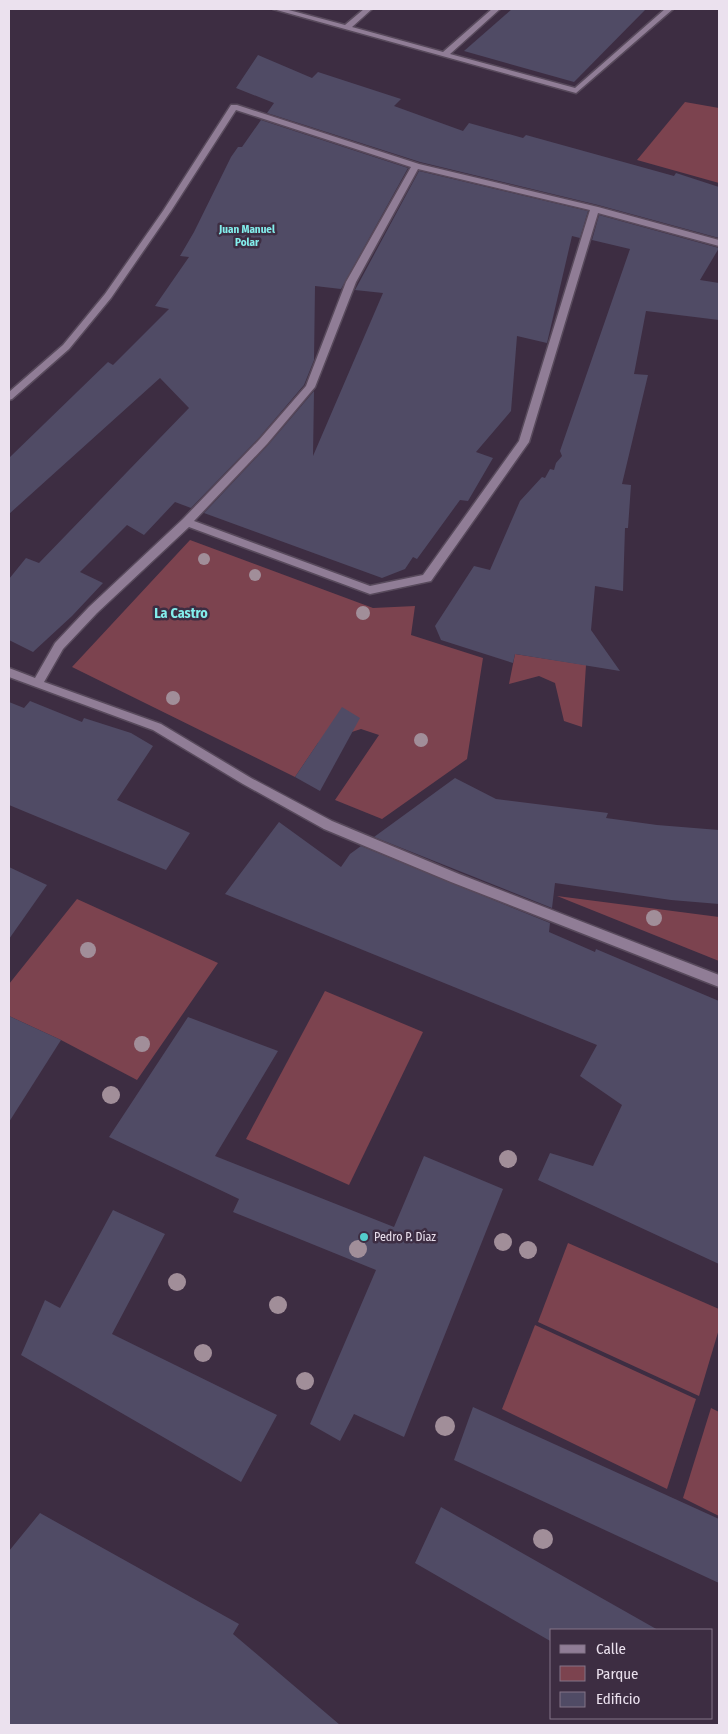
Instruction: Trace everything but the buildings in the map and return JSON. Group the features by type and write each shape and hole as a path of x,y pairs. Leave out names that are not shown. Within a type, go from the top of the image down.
{"street":[{"path":"276,9 576,91 669,9"},
{"path":"346,28 368,9"},
{"path":"444,55 496,9"},
{"path":"9,397 66,347 108,296 167,211 234,107 416,166 595,209 719,243"},
{"path":"37,684 59,646 93,610 187,522 263,442 310,387 351,282 416,166"},
{"path":"187,522 370,590 426,578 524,442 595,209"},
{"path":"9,672 156,727 247,781 328,825 455,878 719,980"}],"green space":[{"path":"685,102 719,108 719,183 637,160"},
{"path":"190,540 373,608 415,606 411,635 483,658 467,759 382,819 335,800 379,735 361,729 318,743 295,777 72,667"},
{"path":"515,654 586,665 582,727 564,721 555,683 539,676 509,684"},
{"path":"557,896 719,917 719,961"},
{"path":"77,899 218,963 137,1080 61,1040 9,1016 9,984"},
{"path":"325,991 423,1032 349,1185 246,1139"},
{"path":"568,1243 719,1309 719,1329 699,1396 538,1322"},
{"path":"535,1325 696,1399 667,1489 502,1409"},
{"path":"711,1408 719,1412 719,1516 683,1498"}],"place":[{"name":"Pedro P. Díaz","path":"364,1237"}],"district":[{"name":"Juan Manuel Polar","path":"247,235"},
{"name":"La Castro","path":"181,613"}]}
